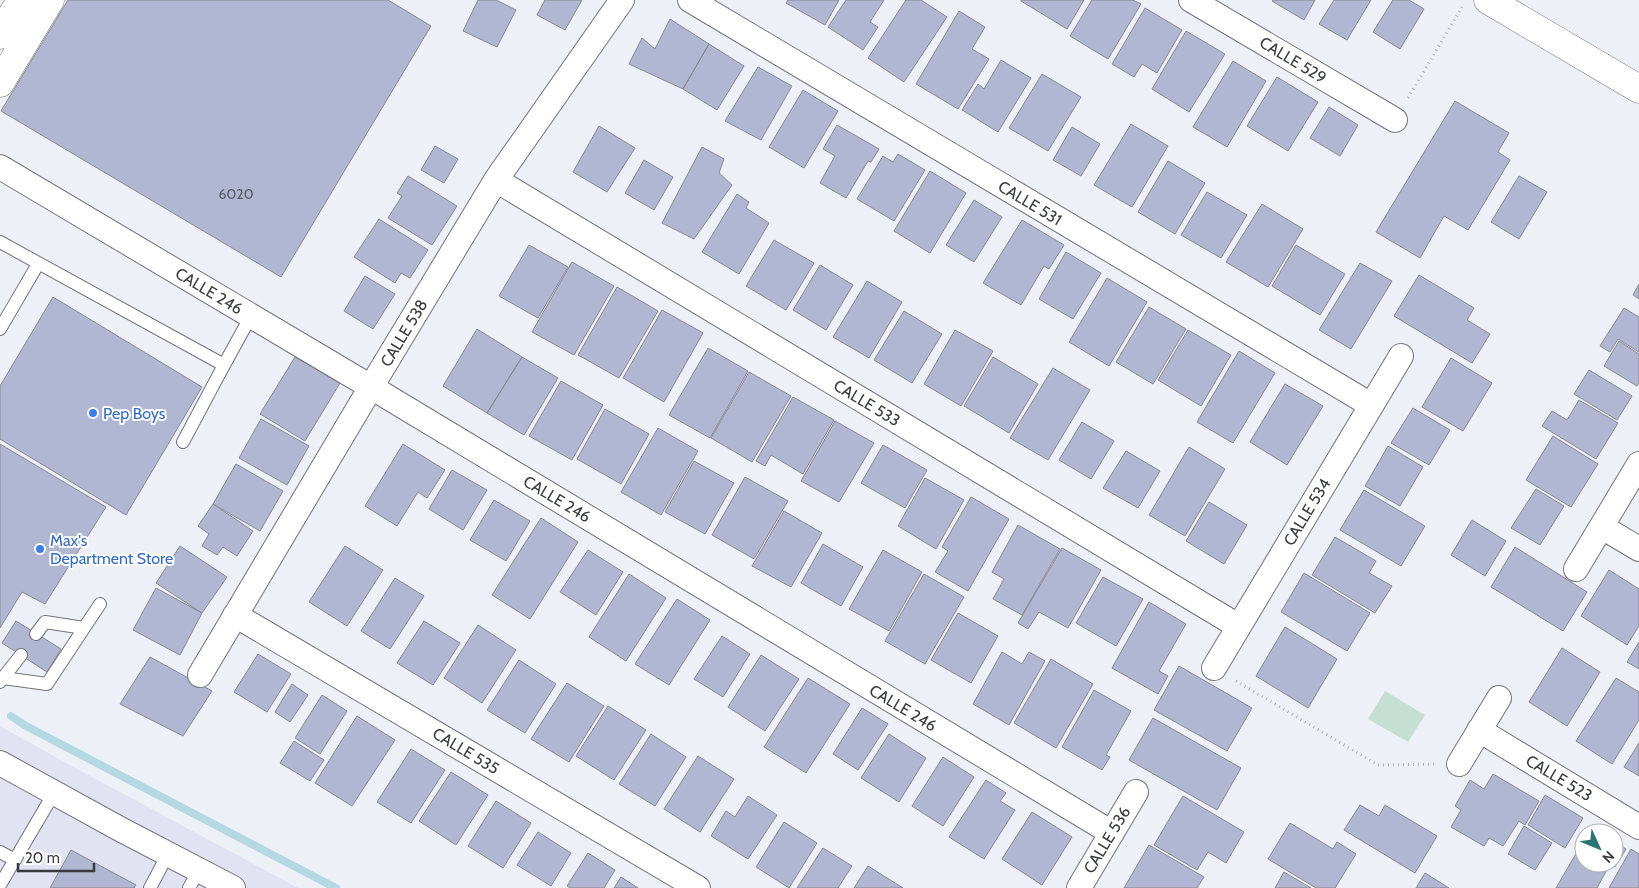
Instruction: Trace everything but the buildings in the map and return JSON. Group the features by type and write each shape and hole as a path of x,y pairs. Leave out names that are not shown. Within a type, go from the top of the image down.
{"street":[{"path":"0,83 50,0"},
{"name":"CALLE 538","path":"200,675 496,180 622,0"},
{"name":"CALLE 531","path":"690,0 1371,405"},
{"name":"CALLE 529","path":"1191,0 1395,120"},
{"path":"1488,0 1639,89"},
{"path":"0,35 14,2"},
{"name":"CALLE 246","path":"0,167 371,387 1112,833"},
{"name":"CALLE 533","path":"496,180 1238,626"},
{"name":"CALLE 534","path":"1214,668 1400,356"},
{"path":"1576,569 1639,464"},
{"path":"1602,526 1639,549"},
{"name":"CALLE 535","path":"235,615 698,888"},
{"path":"1459,764 1498,698"},
{"name":"CALLE 523","path":"1479,730 1639,827"},
{"path":"0,763 54,794 168,854 194,879 233,888"},
{"name":"CALLE 536","path":"1079,888 1136,792"}],"lane":[{"path":"0,242 224,365"},
{"path":"0,329 38,264"},
{"path":"183,442 251,316"},
{"path":"2,680 46,684 100,604"},
{"path":"36,634 45,622 84,628"},
{"path":"2,680 21,655"},
{"path":"0,885 54,794"},
{"path":"0,852 15,860"},
{"path":"150,888 168,854"}],"path":[{"path":"1395,120 1466,0"},
{"path":"1214,668 1378,764 1459,764"}],"shaded area":[{"path":"0,726 68,764 298,888 0,888"}],"green space":[{"path":"1385,691 1425,715 1408,742 1368,719"}],"waterway":[{"path":"11,716 26,726 336,888"}],"place":[{"name":"Pep Boys","path":"93,413"},
{"name":"Max's Department Store","path":"40,549"}]}
